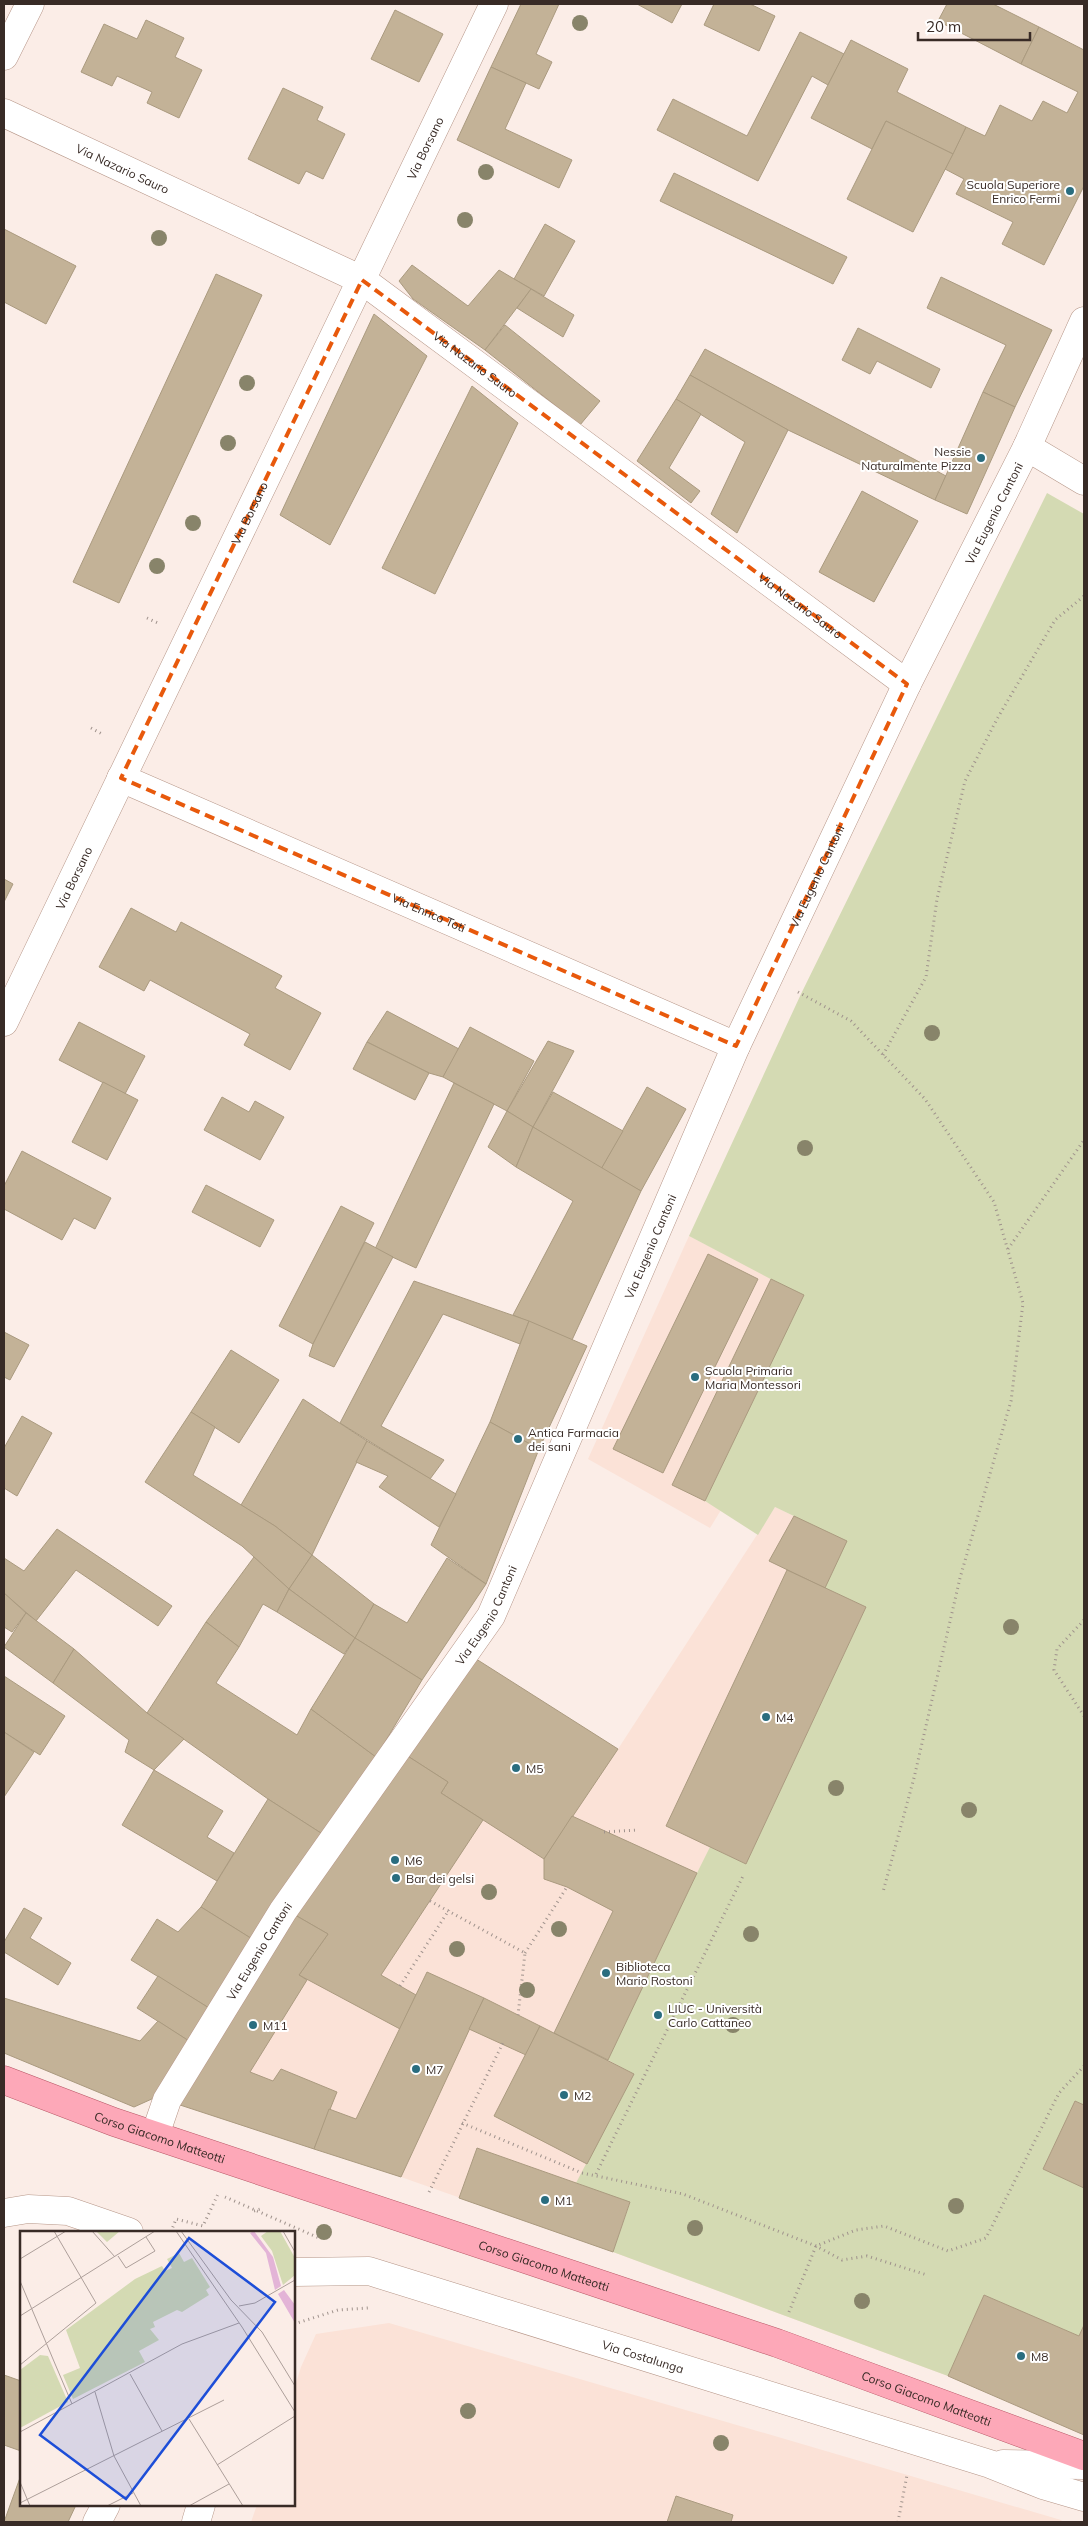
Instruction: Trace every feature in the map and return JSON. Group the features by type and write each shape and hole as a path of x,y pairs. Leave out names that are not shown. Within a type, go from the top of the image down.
{"main road":[{"name":"Corso Giacomo Matteotti","path":"4,2080 114,2122 777,2343 1084,2456"}],"street":[{"path":"4,56 30,4"},
{"name":"Via Borsano","path":"4,1022 494,4"},
{"name":"Via Nazario Sauro","path":"4,113 362,280 907,684"},
{"name":"Via Eugenio Cantoni","path":"155,2135 167,2100 283,1911 491,1616 736,1046 907,684 1027,447 1084,321"},
{"path":"1027,447 1084,481"},
{"name":"Via Enrico Toti","path":"121,778 736,1046"},
{"path":"4,2213 28,2209 68,2211 126,2231"},
{"name":"Via Costalunga","path":"295,2272 369,2271 990,2464 1043,2485 1084,2497"},
{"name":"Via Costalunga","path":"990,2464 1084,2465"},
{"path":"97,2522 105,2506"},
{"path":"196,2522 201,2506"}],"path":[{"path":"883,1055 926,978 937,899 965,781 997,719 1056,620 1084,596"},
{"path":"768,977 851,1021 925,1099 994,1202 1023,1303 1010,1401 960,1578 914,1778 883,1892"},
{"path":"1008,1250 1084,1140"},
{"path":"1084,1620 1057,1650 1054,1670 1084,1716"},
{"path":"604,1832 637,1830"},
{"path":"596,2174 743,1876"},
{"path":"518,2015 525,1953 567,1888"},
{"path":"430,1901 525,1953"},
{"path":"400,1986 449,1910"},
{"path":"417,2223 430,2188 503,2044"},
{"path":"777,2343 816,2246 856,2230 884,2226 948,2251 986,2238 1059,2093 1084,2066"},
{"path":"462,2123 582,2173 596,2174 683,2194 816,2246 842,2260 867,2256 928,2275"},
{"path":"210,2190 265,2216 319,2236 317,2244"},
{"path":"171,2231 176,2219 203,2226 218,2194"},
{"path":"898,2522 907,2475"}],"highlighted area":[{"path":"362,280 907,684 736,1046 121,778"}],"shaded area":[{"name":"Scuola Primaria Maria Montessori","path":"689,1236 804,1295 705,1501 721,1510 710,1528 588,1459"},
{"name":"LIUC - Università Carlo Cattaneo","path":"775,1507 847,1541 866,1607 746,1864 1084,1927 1084,2435 948,2376 613,2252 401,2177 177,2104 473,1657 618,1749"},
{"path":"389,2323 1063,2522 251,2522 257,2506 295,2506 295,2386 301,2367 316,2334"}],"green space":[{"path":"1047,493 1084,514 1084,2105 1075,2101 1043,2169 1084,2188 1084,2325 1079,2336 984,2295 948,2376 613,2252 630,2203 576,2183 633,2074 608,2060 710,1847 746,1864 866,1607 825,1588 846,1541 775,1507 758,1535 705,1501 803,1296 689,1236 801,994"}],"building":[{"path":"521,4 559,4 536,54 552,62 539,89 491,67"},
{"path":"637,4 682,4 672,23"},
{"path":"714,4 750,4 775,16 759,51 704,25"},
{"path":"947,4 993,4 1039,27 1021,64 938,21"},
{"path":"395,10 443,34 419,82 371,59"},
{"path":"146,20 184,38 175,57 202,70 179,118 147,103 152,92 117,76 112,86 81,72 104,24 137,39"},
{"path":"1039,27 1084,50 1084,186 1044,265 1002,244 1013,222 956,194 964,179 945,169 966,127 985,136 1000,105 1032,121 1043,101 1067,113 1078,92 1021,64"},
{"path":"800,32 844,54 828,85 812,76 758,181 657,130 673,99 747,136"},
{"path":"851,40 908,69 897,92 966,127 953,154 886,121 872,149 811,118"},
{"path":"491,67 526,83 505,129 572,160 559,188 457,140"},
{"path":"283,88 323,107 317,120 345,134 323,179 306,171 299,184 248,159"},
{"path":"886,121 953,154 913,232 847,199"},
{"path":"674,173 847,257 833,284 660,201"},
{"path":"545,224 575,241 544,296 514,279"},
{"path":"4,229 76,266 46,324 4,302"},
{"path":"412,265 468,306 499,270 531,289 485,350 413,299 399,281"},
{"path":"216,274 262,295 119,603 73,582"},
{"path":"941,277 1052,330 1015,407 983,392 1006,345 927,308"},
{"path":"531,289 574,315 563,337 517,308"},
{"path":"374,314 427,356 330,545 280,515"},
{"path":"505,325 600,401 580,425 485,350"},
{"path":"858,328 940,369 931,388 877,361 870,374 842,360"},
{"path":"705,349 946,476 935,500 788,430 690,375"},
{"path":"690,375 788,430 737,533 711,514 745,442 676,399"},
{"path":"472,386 518,423 435,594 382,568"},
{"path":"983,392 1015,407 967,514 935,500"},
{"path":"676,399 701,414 669,468 700,491 691,503 637,461"},
{"path":"862,491 918,521 874,602 819,572"},
{"path":"4,879 13,884 4,902"},
{"path":"131,908 176,932 181,922 282,976 275,988 321,1013 290,1070 244,1045 250,1034 150,980 144,991 99,967"},
{"path":"387,1011 459,1049 443,1077 429,1073 367,1042"},
{"path":"79,1022 145,1056 125,1094 59,1060"},
{"path":"470,1027 534,1061 507,1111 443,1077"},
{"path":"548,1041 574,1051 533,1127 507,1111"},
{"path":"367,1042 429,1073 415,1100 353,1069"},
{"path":"103,1082 138,1100 107,1160 72,1142"},
{"path":"454,1083 494,1104 416,1268 375,1249"},
{"path":"647,1087 686,1109 641,1191 601,1169"},
{"path":"553,1092 623,1131 601,1169 533,1127"},
{"path":"222,1097 249,1112 255,1101 284,1117 260,1160 204,1130"},
{"path":"507,1111 533,1127 516,1167 488,1147"},
{"path":"533,1127 641,1191 572,1340 513,1315 573,1201 516,1167"},
{"path":"22,1151 111,1198 95,1229 74,1218 62,1240 4,1209 4,1186"},
{"path":"206,1185 274,1220 260,1247 192,1212"},
{"path":"341,1206 374,1223 313,1344 279,1326"},
{"path":"365,1242 393,1257 334,1367 309,1356 313,1344"},
{"path":"708,1254 758,1279 663,1473 613,1449"},
{"path":"771,1279 804,1295 705,1501 672,1485"},
{"path":"414,1281 529,1321 520,1344 443,1314 381,1426 444,1460 430,1479 340,1423"},
{"path":"529,1321 587,1346 539,1449 490,1422"},
{"path":"4,1332 29,1345 10,1380 4,1377"},
{"path":"231,1350 279,1380 239,1443 191,1412"},
{"path":"303,1399 367,1441 312,1555 275,1526 241,1505"},
{"path":"191,1412 215,1427 193,1475 275,1526 312,1555 289,1589 242,1546 145,1482"},
{"path":"22,1416 52,1433 17,1496 4,1488 4,1448"},
{"path":"490,1422 539,1449 486,1584 431,1545"},
{"path":"367,1441 456,1494 439,1527 379,1487 388,1476 356,1462"},
{"path":"794,1516 847,1541 825,1588 769,1561"},
{"path":"57,1529 172,1606 158,1626 76,1570 36,1621 4,1593 4,1558 24,1571"},
{"path":"312,1555 374,1604 355,1638 289,1589"},
{"path":"254,1557 289,1589 277,1612 263,1604 239,1647 206,1622"},
{"path":"447,1558 486,1584 422,1680 355,1638 374,1604 407,1623"},
{"name":"M4","path":"787,1570 866,1607 746,1864 666,1826"},
{"path":"289,1589 355,1638 344,1654 277,1612"},
{"path":"4,1593 26,1613 12,1632 4,1627"},
{"path":"26,1613 74,1649 53,1683 4,1647"},
{"path":"206,1622 239,1647 216,1683 297,1735 311,1709 376,1757 324,1835 268,1799 147,1713"},
{"path":"355,1638 422,1680 376,1757 311,1709"},
{"path":"74,1649 147,1713 184,1739 154,1770 125,1752 129,1740 53,1683"},
{"name":"M5","path":"473,1657 618,1749 544,1859 441,1793 448,1782 406,1755"},
{"path":"4,1676 65,1716 40,1755 4,1732"},
{"path":"4,1732 34,1752 4,1797"},
{"name":"M6","path":"406,1755 448,1782 441,1793 483,1820 381,1975 416,1995 400,2029 299,1975 328,1934 295,1915"},
{"path":"154,1770 223,1811 207,1837 234,1853 217,1881 122,1825"},
{"path":"268,1799 324,1835 257,1942 201,1907"},
{"path":"572,1816 697,1873 608,2060 554,2033 613,1911 567,1887 544,1879 544,1859"},
{"path":"201,1907 257,1942 209,2008 131,1960 157,1919 178,1932"},
{"path":"24,1908 42,1918 30,1938 71,1963 58,1985 4,1952 4,1942"},
{"name":"M11","path":"295,1915 328,1934 299,1975 307,1980 250,2072 273,2081 281,2069 337,2092 314,2149 177,2104"},
{"name":"M7","path":"427,1972 484,1998 401,2177 314,2149 329,2109 356,2119"},
{"path":"158,1976 209,2008 189,2041 137,2008"},
{"path":"4,1998 140,2041 158,2021 189,2041 154,2098 134,2107 4,2053"},
{"path":"484,1998 540,2026 526,2055 469,2029"},
{"name":"M2","path":"540,2026 634,2074 587,2164 494,2116"},
{"path":"1075,2101 1084,2105 1084,2188 1043,2169"},
{"name":"M1","path":"477,2148 630,2202 613,2252 459,2198"},
{"name":"M8","path":"984,2295 1079,2336 1084,2325 1084,2435 948,2376"},
{"path":"4,2375 20,2381 20,2451 4,2445"},
{"path":"20,2478 20,2506 76,2506 68,2522 4,2522"},
{"path":"676,2496 733,2515 731,2522 667,2522"}],"place":[{"name":"Scuola Superiore Enrico Fermi","path":"1070,191"},
{"name":"Nessie Naturalmente Pizza","path":"981,458"},
{"name":"Scuola Primaria Maria Montessori","path":"695,1377"},
{"name":"Antica Farmacia dei sani","path":"518,1439"},
{"name":"M4","path":"766,1717"},
{"name":"M5","path":"516,1768"},
{"name":"M6","path":"395,1860"},
{"name":"Bar dei gelsi","path":"396,1878"},
{"name":"Biblioteca Mario Rostoni","path":"606,1973"},
{"name":"LIUC - Università Carlo Cattaneo","path":"658,2015"},
{"name":"M11","path":"253,2025"},
{"name":"M7","path":"416,2069"},
{"name":"M2","path":"564,2095"},
{"name":"M1","path":"545,2200"},
{"name":"M8","path":"1021,2356"}]}
